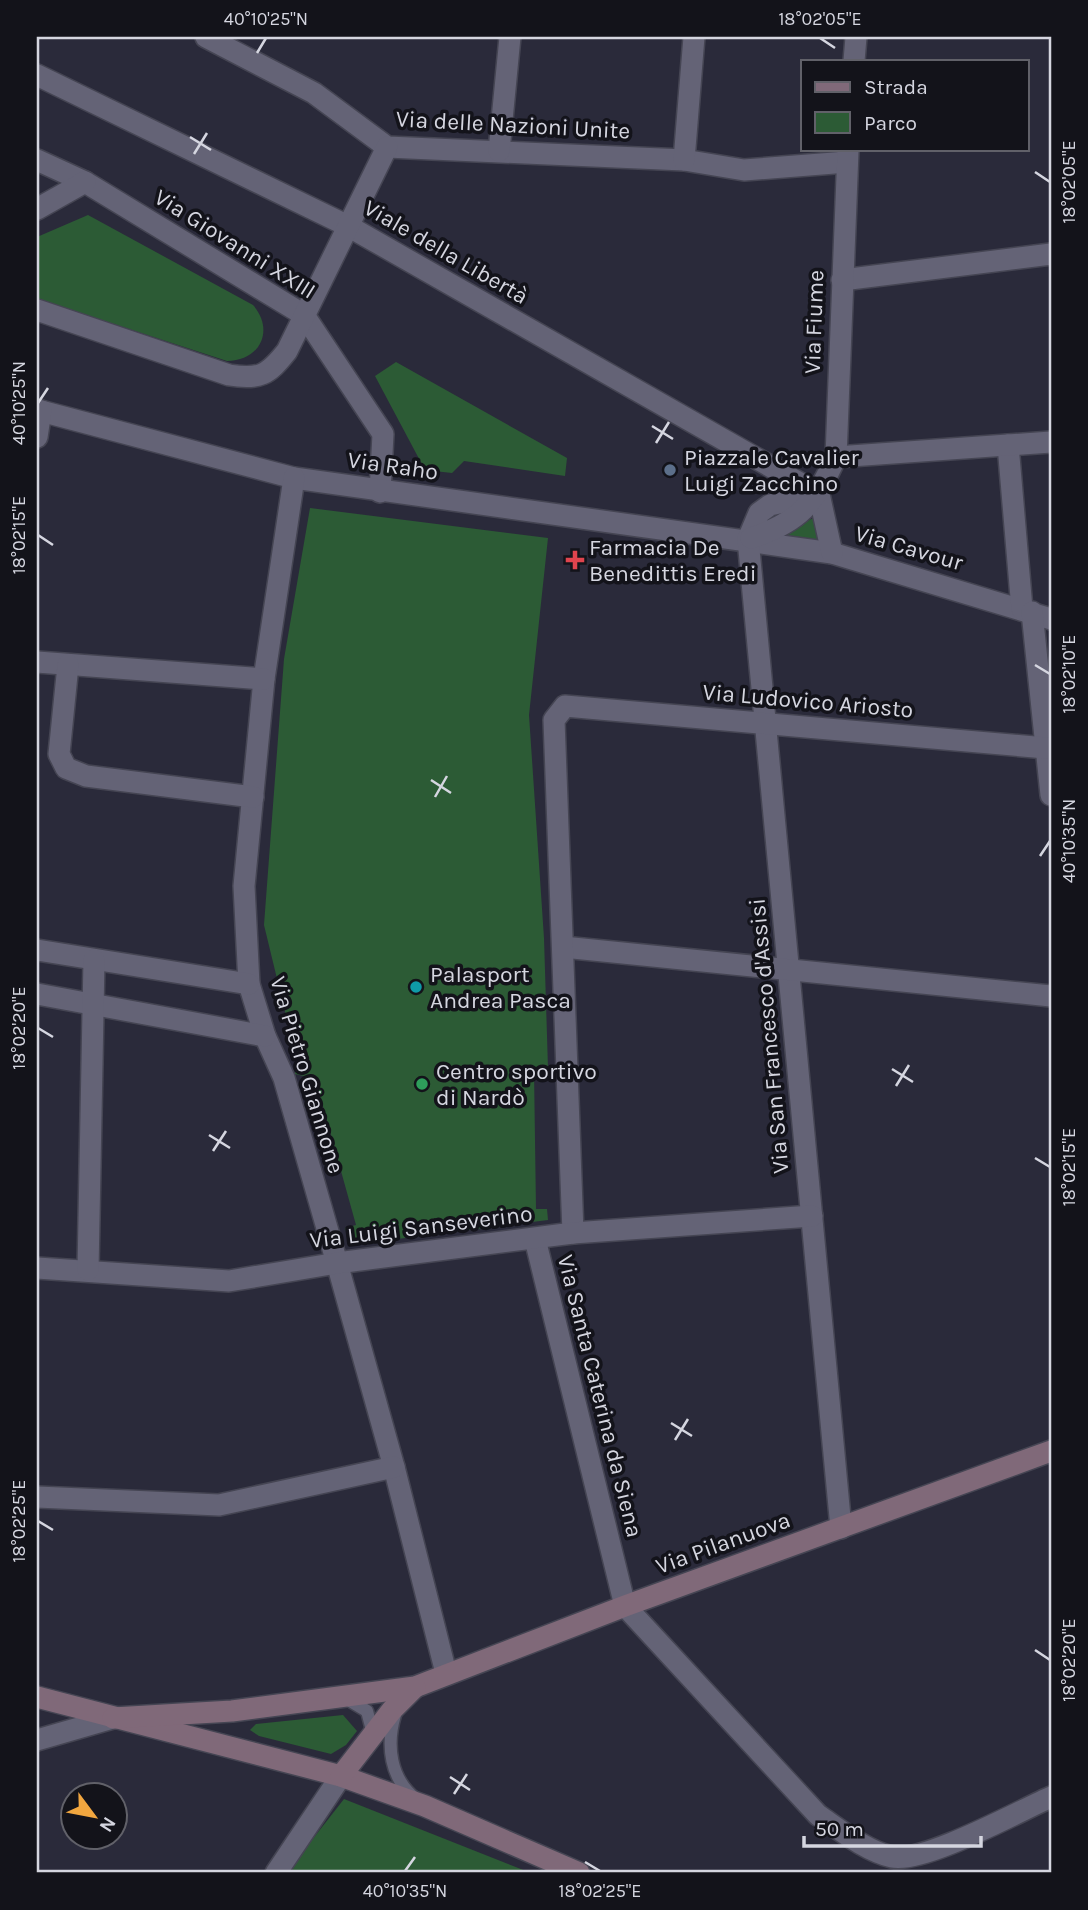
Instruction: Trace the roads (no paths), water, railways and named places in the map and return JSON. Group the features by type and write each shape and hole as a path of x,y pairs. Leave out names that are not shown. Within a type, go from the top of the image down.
{"street":[{"name":"Via delle Nazioni Unite","path":"206,37 314,93 387,146 684,160 744,170 847,156"},
{"path":"499,152 510,37"},
{"path":"684,160 694,37"},
{"path":"854,60 856,37"},
{"name":"Viale della Libertà","path":"37,75 348,226 819,494"},
{"path":"37,310 229,375 251,378 272,370 287,351 387,146"},
{"name":"Via Fiume","path":"819,494 836,457 847,156"},
{"name":"Via Giovanni XXIII","path":"37,160 85,183 304,315 383,434 380,492"},
{"path":"37,209 85,183"},
{"path":"842,280 1051,254"},
{"path":"37,437 39,411"},
{"name":"Via Raho","path":"39,411 294,478 380,492 748,539"},
{"path":"836,457 1051,442"},
{"path":"1008,445 1035,613 1051,795"},
{"name":"Via Pietro Giannone","path":"294,478 264,679 244,887 249,984 265,1036 284,1078 337,1263 394,1467 446,1673"},
{"path":"748,539 759,513 770,505 819,494 832,553"},
{"name":"Via Cavour","path":"748,539 832,553 1035,613"},
{"name":"Via San Francesco d'Assisi","path":"748,539 841,1528"},
{"path":"37,662 264,679"},
{"path":"68,665 59,754 66,768 86,776 253,797"},
{"name":"Via Ludovico Ariosto","path":"563,947 559,713 766,723 1046,747"},
{"path":"573,1233 563,947 1051,996"},
{"path":"37,950 249,984"},
{"path":"88,1270 94,960"},
{"path":"37,994 265,1036"},
{"name":"Via Luigi Sanseverino","path":"37,1268 229,1281 337,1263 573,1233 812,1216"},
{"name":"Via Santa Caterina da Siena","path":"535,1239 625,1606"},
{"name":"Via Pilanuova","path":"415,1687 625,1606 1051,1451"},
{"path":"37,1497 219,1505 394,1467"},
{"path":"625,1606 818,1815 855,1840 893,1858 924,1855 1051,1797"},
{"path":"37,1740 113,1718 232,1711 415,1687"},
{"path":"276,1873 341,1776 373,1734 415,1687"},
{"path":"37,1697 341,1776 425,1806 579,1873"}],"lane":[{"path":"415,1687 395,1715 390,1749 401,1782 425,1806"},
{"path":"341,1696 358,1703 367,1711 373,1734"}],"place":[{"name":"Piazzale Cavalier Luigi Zacchino","path":"670,470"},
{"name":"Farmacia De Benedittis Eredi","path":"575,560"},
{"name":"Palasport Andrea Pasca","path":"416,987"},
{"name":"Centro sportivo di Nardò","path":"422,1084"}]}
